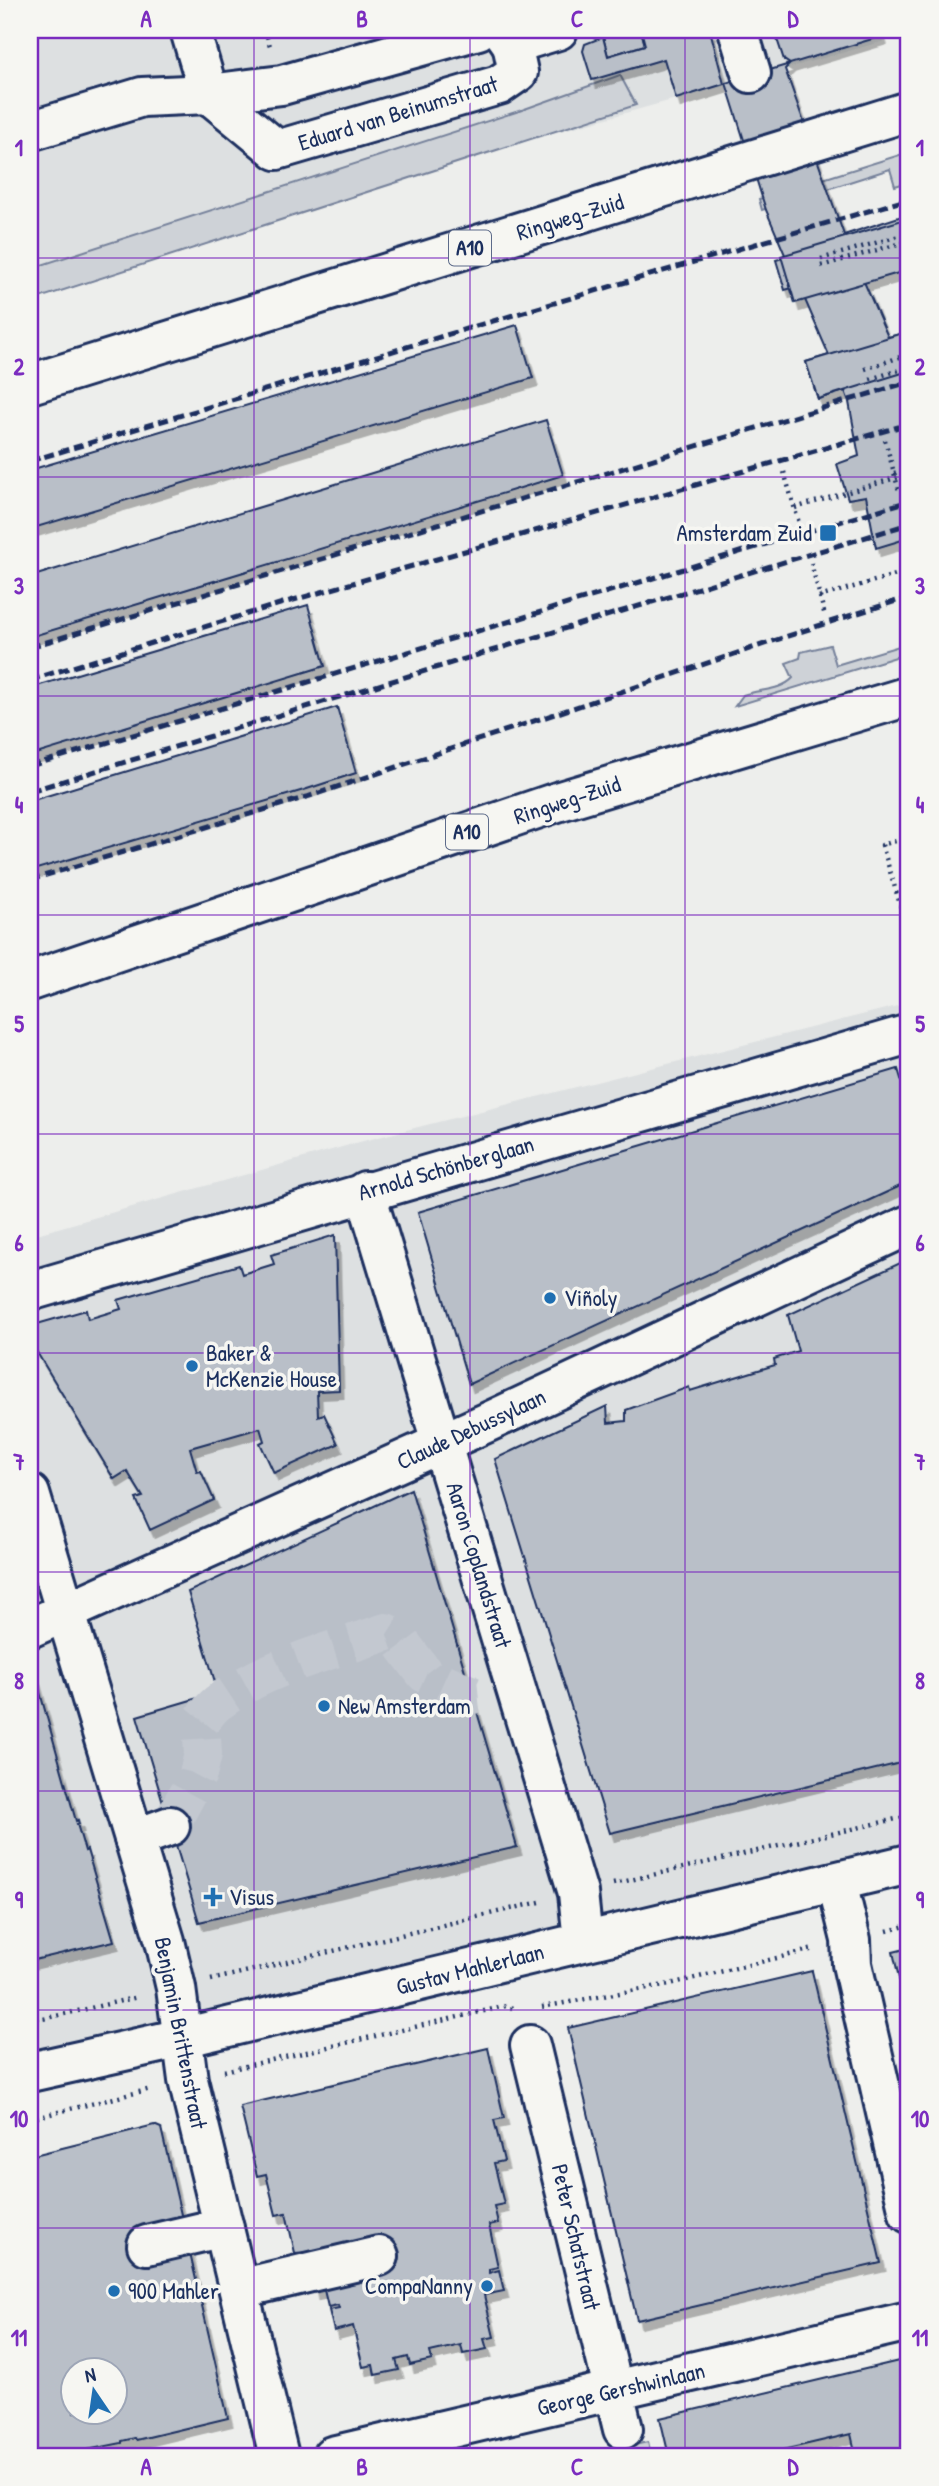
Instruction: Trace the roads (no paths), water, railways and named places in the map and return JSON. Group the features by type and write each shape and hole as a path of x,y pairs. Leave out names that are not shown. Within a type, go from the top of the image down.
{"main road":[{"path":"190,30 209,94"},
{"path":"30,131 142,97 209,94 282,85 497,34 558,30"},
{"path":"738,30 751,73"},
{"name":"Eduard van Beinumstraat","path":"209,94 277,150 499,85 518,72 497,34"},
{"name":"Ringweg-Zuid","path":"30,384 909,111"},
{"name":"Ringweg-Zuid","path":"30,981 560,801 909,696"},
{"name":"Arnold Schönberglaan","path":"30,1291 909,1034"},
{"name":"Aaron Coplandstraat","path":"365,1191 578,1893 583,1941"},
{"name":"Claude Debussylaan","path":"30,1628 442,1442 909,1225"},
{"name":"Benjamin Brittenstraat","path":"30,1494 165,1941 176,1988 188,2080 279,2456"},
{"path":"134,1839 170,1826"},
{"name":"Gustav Mahlerlaan","path":"30,2072 838,1883 909,1864"},
{"path":"838,1883 851,1940 852,1964 909,2213"},
{"name":"Peter Schatstraat","path":"527,2028 623,2429"},
{"path":"147,2245 224,2227"},
{"path":"239,2289 379,2256"},
{"name":"George Gershwinlaan","path":"332,2456 909,2320"}],"tunnel":[{"path":"170,1826 198,1774 203,1754 201,1721 220,1701 278,1669 386,1632 400,1641 425,1674 472,1695 517,1691"}],"railway":[{"path":"30,461 909,199"},
{"path":"30,647 909,382"},
{"path":"30,680 283,603 909,424"},
{"path":"30,766 909,501"},
{"path":"30,791 909,524"},
{"path":"30,880 307,797 909,597"}],"place":[{"name":"Amsterdam Zuid","path":"828,533"},
{"name":"Viñoly","path":"550,1298"},
{"name":"Baker & McKenzie House","path":"192,1366"},
{"name":"New Amsterdam","path":"324,1706"},
{"name":"Visus","path":"213,1897"},
{"name":"CompaNanny","path":"487,2286"},
{"name":"900 Mahler","path":"114,2291"}]}
